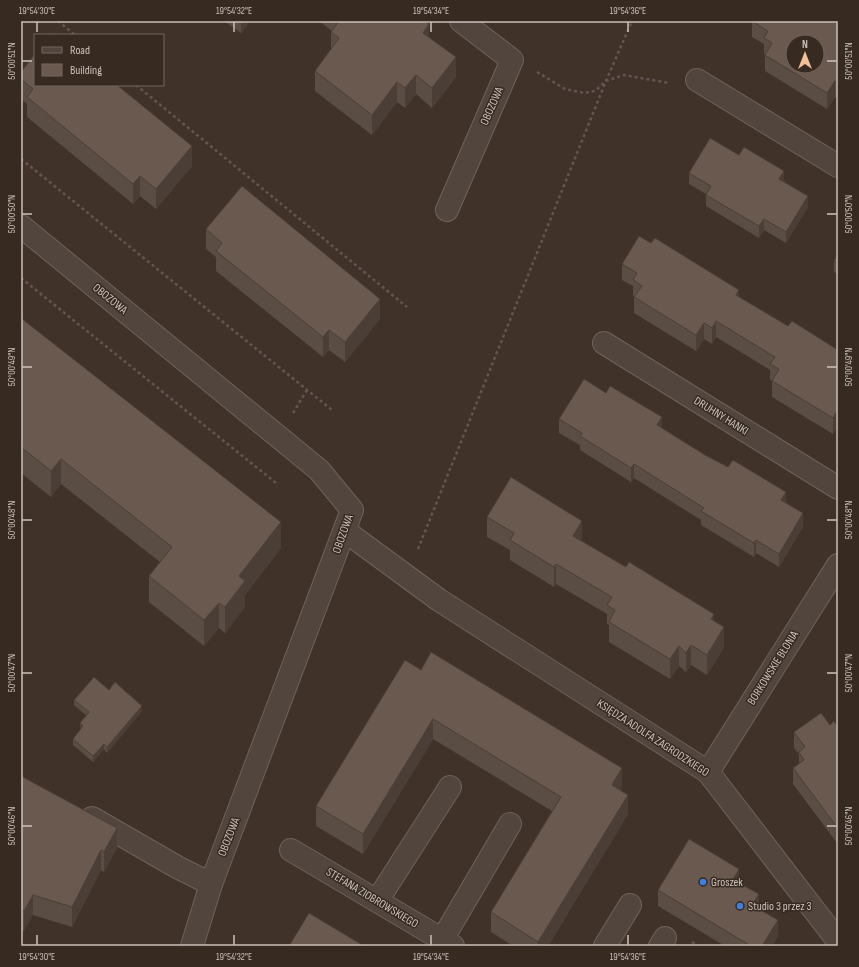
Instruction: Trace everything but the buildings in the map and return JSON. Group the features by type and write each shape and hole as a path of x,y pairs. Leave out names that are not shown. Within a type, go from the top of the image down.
{"street":[{"name":"OBOZOWA","path":"447,210 512,60 461,21"},
{"path":"697,80 838,166"},
{"name":"OBOZOWA","path":"21,226 319,470 352,510 211,884 192,946"},
{"name":"DRUHNY HANKI","path":"604,344 838,488"},
{"name":"KSIĘDZA ADOLFA ZAGRODZKIEGO","path":"345,531 439,600 708,772 838,942"},
{"name":"BORKOWSKIE BŁONIA","path":"708,772 838,565"},
{"path":"377,901 450,787"},
{"path":"75,808 177,867 211,884"},
{"path":"448,943 510,824"},
{"name":"STEFANA ZIOBROWSKIEGO","path":"291,850 448,943"},
{"path":"605,946 630,905"}],"path":[{"path":"58,21 74,34"},
{"path":"407,577 606,81 632,21"},
{"path":"565,89 584,93 595,91 606,81 624,75 673,84 697,80"},
{"path":"137,86 407,307"},
{"path":"21,159 332,410"},
{"path":"21,278 276,483"}],"place":[{"name":"Groszek","path":"703,882"},
{"name":"Studio 3 przez 3","path":"740,906"}]}
